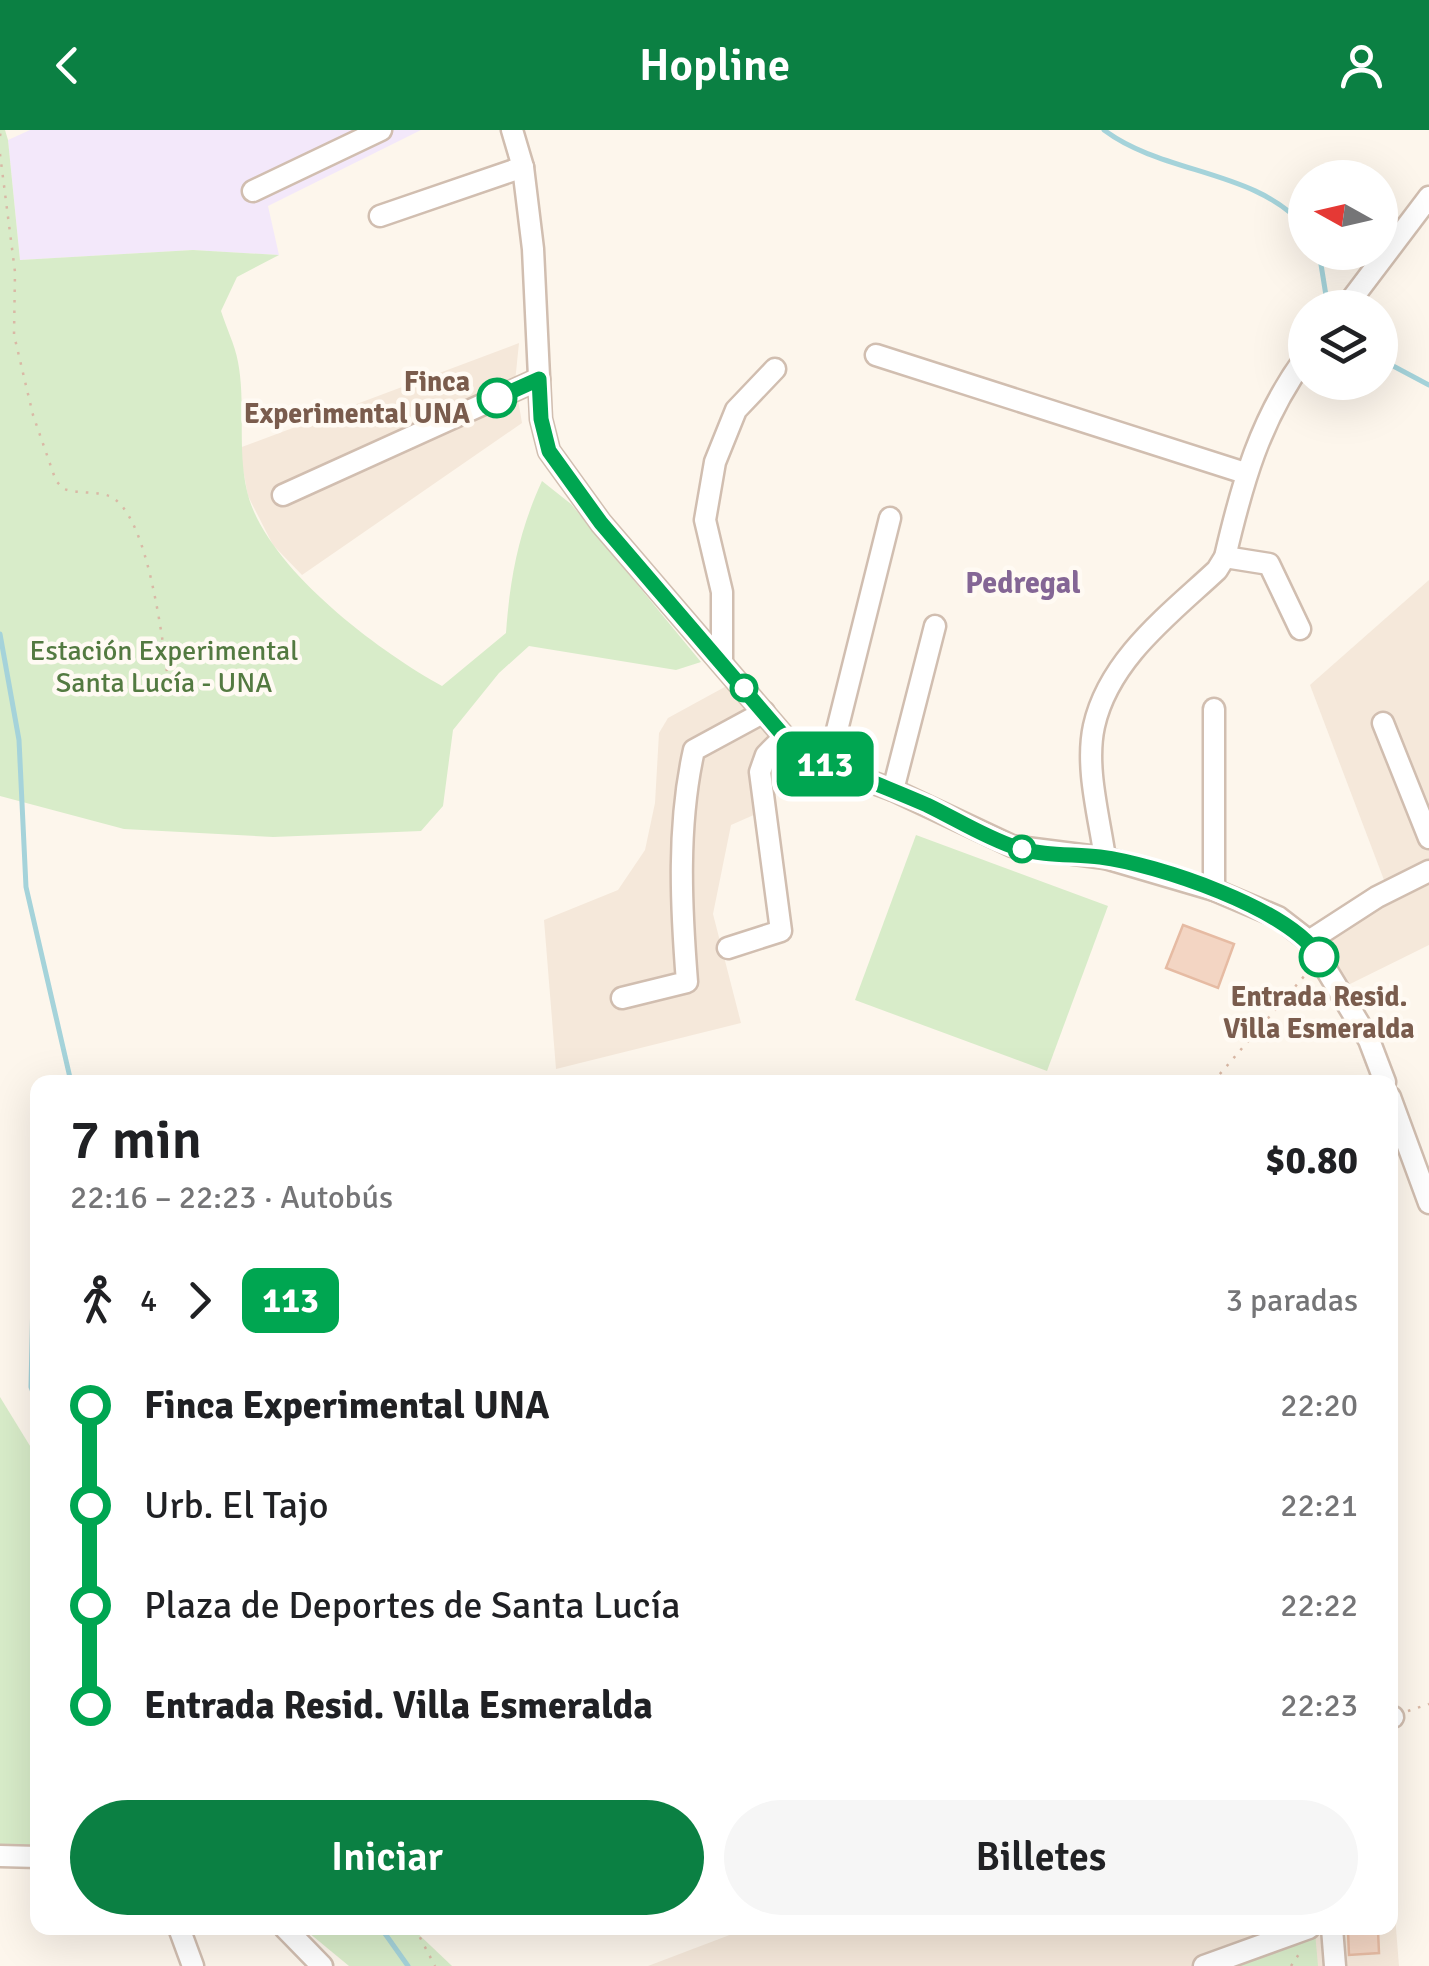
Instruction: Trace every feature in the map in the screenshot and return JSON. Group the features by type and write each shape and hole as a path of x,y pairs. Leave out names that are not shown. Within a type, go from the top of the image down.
{"street":[{"path":"253,191 381,130"},
{"path":"512,130 523,167 533,249 541,419 549,451 601,523 784,737 828,766 893,790 1012,846 1105,858 1214,890 1278,917 1314,950 1369,1040 1382,1075"},
{"path":"380,216 523,167"},
{"path":"1359,290 1429,197"},
{"path":"876,355 1245,473"},
{"path":"722,662 722,592 705,520 715,462 736,410 775,368"},
{"path":"284,495 539,379"},
{"path":"1105,858 1093,777 1093,729 1101,703 1123,664 1149,632 1218,570 1225,557 1245,473 1272,406 1288,383"},
{"path":"828,766 890,518"},
{"path":"1225,557 1270,564 1300,629"},
{"path":"893,790 935,626"},
{"path":"1214,710 1214,890"},
{"path":"622,998 687,982 680,904 687,793 694,750 764,712"},
{"path":"1382,723 1429,838"},
{"path":"728,948 781,931 760,772 766,755 784,737"},
{"path":"1314,950 1377,897 1429,871"},
{"path":"1398,1119 1429,1204"},
{"path":"0,1856 30,1857"},
{"path":"182,1935 193,1966"},
{"path":"292,1935 322,1966"},
{"path":"1204,1966 1290,1935"},
{"path":"1332,1935 1334,1966"}],"path":[{"path":"0,136 2,130"},
{"path":"0,154 15,272 14,335 33,415 56,481 64,489 108,494 131,517 158,603 169,686"},
{"path":"1217,1075 1314,950"},
{"path":"1398,1715 1429,1704"},
{"path":"419,1935 435,1966"}],"shaded area":[{"path":"30,130 421,130 268,206 279,255 193,250 20,260 8,140"},
{"path":"519,343 515,382 522,423 302,575 273,545 248,496 239,448"},
{"path":"1429,580 1429,945 1346,986 1313,925 1384,880 1310,685"},
{"path":"732,683 772,741 756,814 731,825 713,914 741,1023 556,1069 544,920 618,890 645,850 655,803 659,733 668,718"},
{"path":"730,1935 1397,1935 1399,1966 648,1966"}],"green space":[{"name":"Estación Experimental Santa Lucía - UNA","path":"0,130 5,130 8,140 20,260 193,250 279,255 237,277 221,311 238,362 247,491 276,548 327,604 357,629 442,686 506,633 517,555 542,481 571,504 701,662 676,670 529,646 499,673 453,730 443,806 421,831 273,837 124,829 0,796"},
{"path":"916,835 1108,906 1047,1071 855,1000"},
{"path":"0,1397 30,1446 30,1848 0,1850"},
{"path":"311,1935 419,1935 452,1966 349,1966"},
{"path":"1307,1935 1315,1935 1318,1966 1228,1966"}],"building":[{"path":"1183,925 1234,944 1218,988 1166,968"},
{"path":"1348,1935 1378,1935 1379,1953 1349,1955"}],"waterway":[{"path":"1104,130 1154,156 1261,194 1288,212"},
{"path":"1322,270 1325,290"},
{"path":"1398,369 1429,385"},
{"path":"0,634 19,740 26,887 69,1075"},
{"path":"386,1935 408,1966"}],"bus line":[{"name":"113","path":"497,398 539,379 541,419 549,451 601,523 788,741 828,766 893,790 1012,846 1033,852 1105,858 1214,890 1278,917 1310,941 1319,957"}],"place":[{"name":"Finca Experimental UNA","path":"497,398"},
{"name":"Entrada Resid. Villa Esmeralda","path":"1319,957"}],"district":[{"name":"Pedregal","path":"1023,583"}]}
